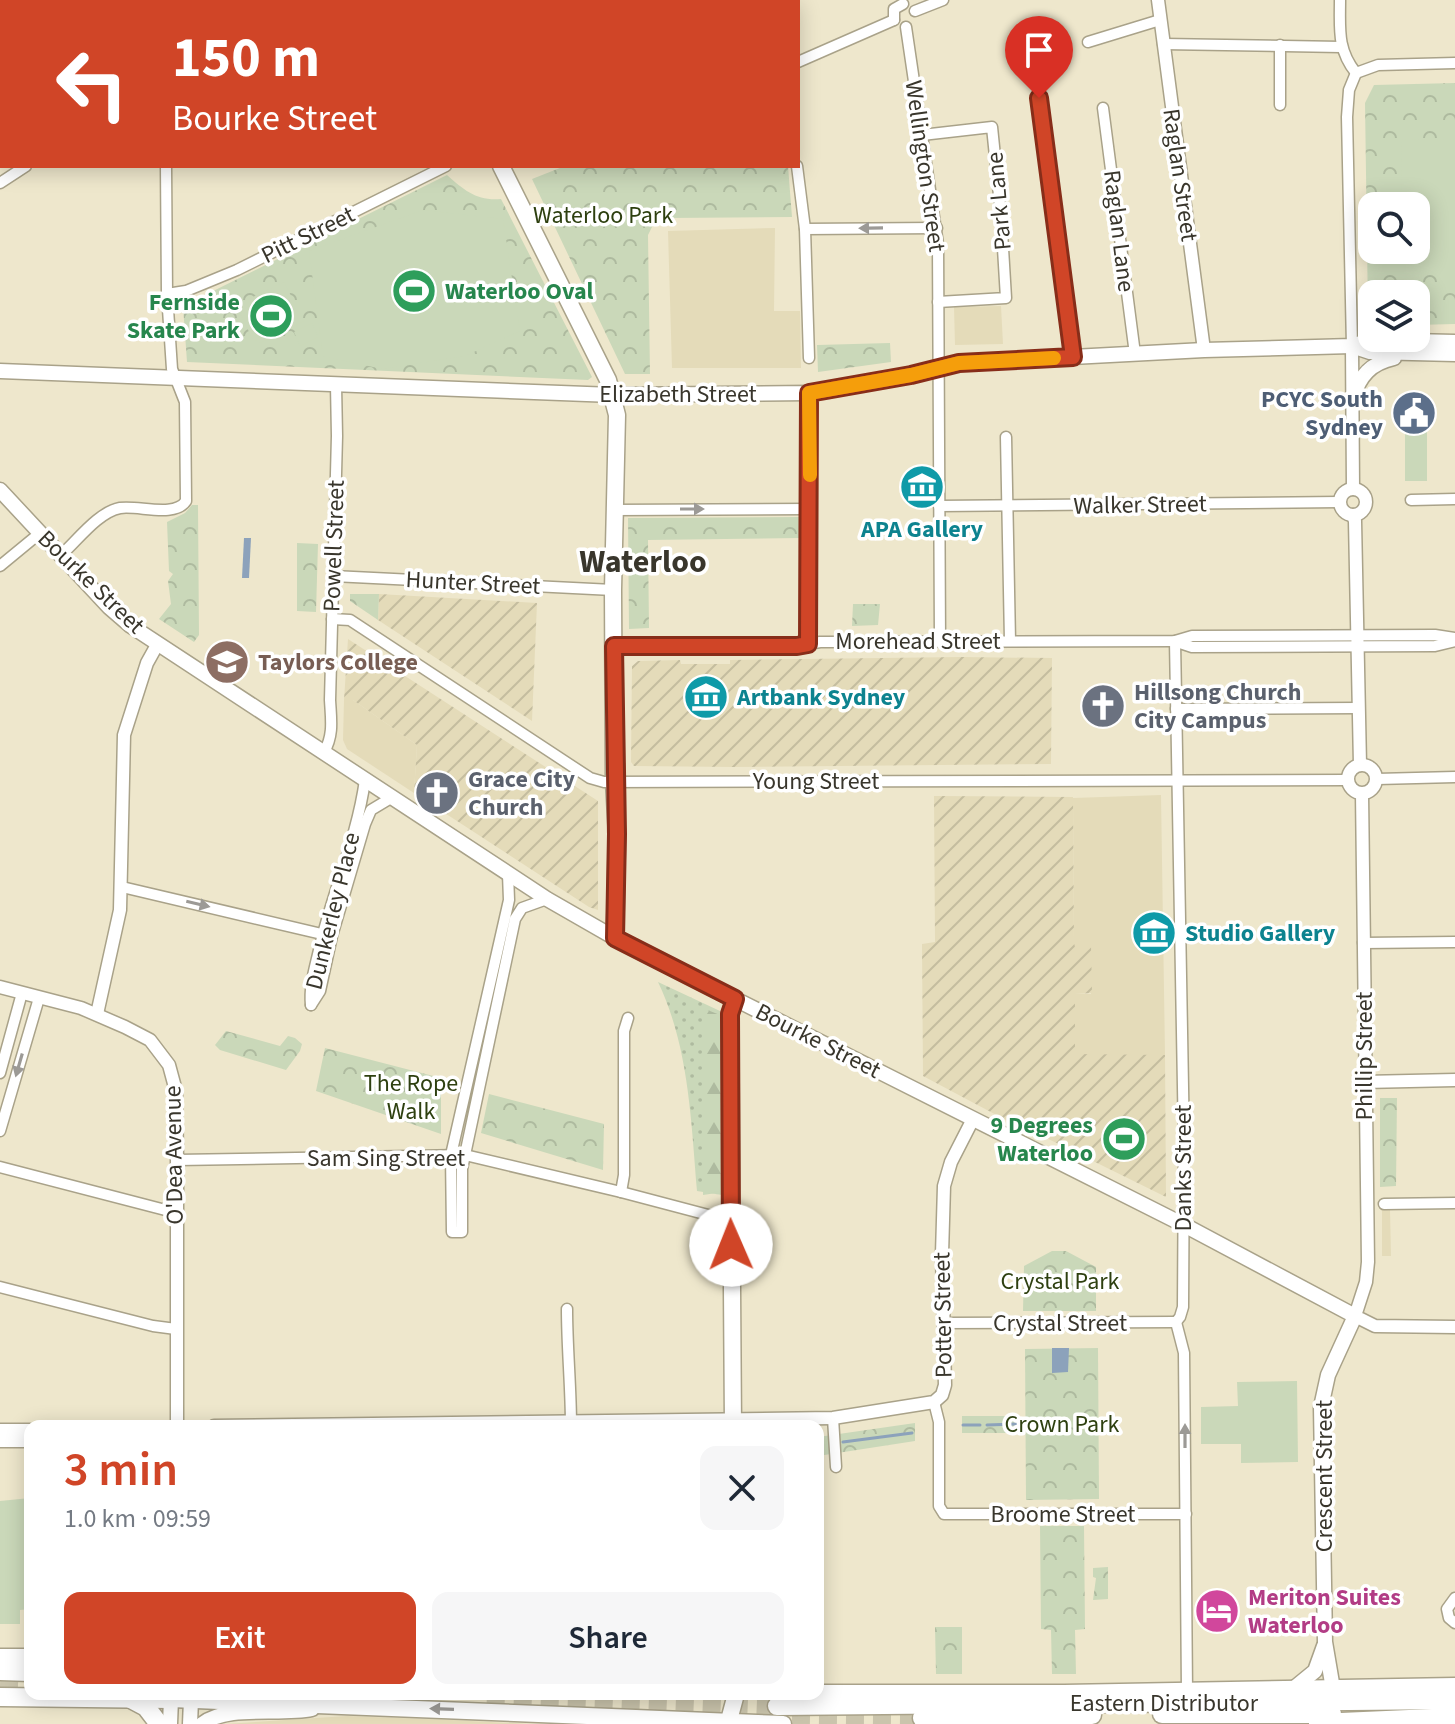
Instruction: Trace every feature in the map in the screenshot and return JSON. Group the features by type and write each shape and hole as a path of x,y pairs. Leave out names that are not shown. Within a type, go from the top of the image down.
{"highway":[{"path":"0,1671 24,1672"},
{"path":"0,1697 24,1697"},
{"path":"134,1700 144,1705 159,1724"},
{"name":"Eastern Distributor","path":"780,1715 1455,1700"},
{"path":"1250,1724 1378,1722 1455,1714"},
{"name":"Eastern Distributor","path":"922,1718 1455,1714"}],"main road":[{"path":"502,168 613,395 617,410 613,590 617,834 615,938"},
{"name":"Elizabeth Street","path":"0,371 613,395 809,393 970,362 1352,346 1370,340 1455,342"},
{"name":"Elizabeth Street","path":"1352,346 1370,352 1455,354"},
{"path":"1353,398 1360,378 1373,365 1413,353"},
{"name":"Bourke Street","path":"0,490 124,621 547,899 615,938 1184,1225 1355,1316"},
{"path":"733,1420 730,1014 735,999"},
{"name":"Crescent Street","path":"1333,1689 1325,1642 1321,1407 1328,1375 1355,1316"},
{"name":"Crescent Street","path":"1293,1689 1315,1671 1325,1642"},
{"path":"0,1657 24,1657"},
{"path":"824,1693 1455,1686"},
{"path":"170,1724 171,1700"},
{"path":"190,1724 191,1700"},
{"path":"242,1700 687,1722 735,1723 780,1715"},
{"path":"735,1700 735,1723"},
{"path":"202,1724 224,1714 287,1713 327,1705"}],"street":[{"path":"915,11 943,0"},
{"name":"Raglan Street","path":"1158,0 1204,350"},
{"path":"1340,0 1341,47 1356,73"},
{"path":"903,2 915,11 915,21 906,27 894,20 894,9 903,2"},
{"path":"800,61 894,20"},
{"path":"1088,42 1160,20"},
{"name":"Wellington Street","path":"906,27 937,228 940,641"},
{"path":"1163,44 1341,47"},
{"path":"1280,45 1280,105"},
{"path":"1353,489 1349,90 1356,73 1378,65 1455,63"},
{"path":"1039,98 1073,357"},
{"name":"Raglan Lane","path":"1103,108 1135,354"},
{"name":"Park Lane","path":"922,135 992,127 1001,215 1006,298 938,302"},
{"path":"0,183 23,168"},
{"path":"61,555 111,510 178,508 186,501 185,402 171,361 166,168"},
{"name":"Pitt Street","path":"167,294 186,291 237,270 442,168"},
{"path":"797,168 805,229 809,358"},
{"path":"805,229 937,228"},
{"name":"Powell Street","path":"324,752 329,744 332,725 336,385"},
{"path":"808,644 809,393"},
{"path":"1006,437 1010,641"},
{"path":"1353,515 1361,512 1366,501 1363,493 1353,489 1345,491 1340,502 1355,521 1360,765"},
{"path":"1411,500 1455,499"},
{"name":"Walker Street","path":"939,506 1340,502"},
{"path":"614,510 809,509"},
{"path":"0,566 40,533"},
{"name":"Hunter Street","path":"333,576 613,590"},
{"name":"Young Street","path":"332,619 350,620 590,778 614,782 1348,780"},
{"name":"Morehead Street","path":"614,646 1175,641 1192,636 1357,641 1435,635 1455,639"},
{"name":"Danks Street","path":"1175,641 1184,1225 1183,1307 1176,1322 1184,1353 1187,1691"},
{"path":"97,1014 120,910 124,735 147,663 157,645"},
{"path":"1176,709 1359,708"},
{"path":"1360,765 1373,770 1377,779 1374,788 1362,794 1354,791 1348,780 1350,772 1360,765"},
{"path":"1377,779 1455,777"},
{"name":"Dunkerley Place","path":"365,780 327,935 320,991 311,1005 311,985 327,935 365,824 371,810 391,798"},
{"name":"Phillip Street","path":"1355,1316 1367,1273 1362,794"},
{"path":"508,874 509,900 483,1038 462,1169 462,1232 452,1232 451,1155 483,1038 515,919 522,908 547,899"},
{"path":"122,887 327,935"},
{"path":"1363,943 1455,942"},
{"name":"O'Dea Avenue","path":"0,987 97,1014 150,1040 169,1065 176,1091 177,1420"},
{"path":"0,1073 22,993"},
{"path":"0,1131 39,998"},
{"path":"621,1192 624,1175 624,1031 628,1018"},
{"path":"1364,1082 1455,1080"},
{"name":"Potter Street","path":"941,1513 939,1422 934,1402 942,1395 945,1385 944,1186 951,1162 973,1119"},
{"name":"Sam Sing Street","path":"177,1160 465,1155 731,1221"},
{"path":"0,1167 177,1213"},
{"path":"1384,1204 1455,1203"},
{"path":"0,1287 153,1326 176,1329"},
{"path":"567,1309 571,1420"},
{"name":"Bourke Street","path":"1355,1316 1375,1326 1455,1327"},
{"name":"Crystal Street","path":"944,1323 1176,1322"},
{"path":"783,1420 833,1418 934,1402"},
{"path":"824,1421 833,1418"},
{"path":"833,1418 836,1467"},
{"path":"0,1430 24,1430"},
{"path":"0,1441 24,1441"},
{"name":"Broome Street","path":"941,1513 1186,1514"},
{"path":"1455,1598 1447,1609 1449,1618 1455,1623"}],"shaded area":[{"path":"775,228 774,311 800,311 801,368 672,368 668,231"},
{"path":"1001,306 1003,344 955,345 954,307"},
{"path":"379,594 537,603 532,721 378,620"},
{"path":"348,639 598,801 598,910 414,793 417,745 353,700 344,700"},
{"path":"1052,658 1051,764 734,767 634,766 631,762 632,666 638,661 730,664 730,660"},
{"path":"344,700 353,700 417,745 414,793 347,749 343,740"},
{"path":"1161,795 1165,1055 1075,1055 1075,994 1091,994 1091,948 1074,948 1073,798"},
{"path":"934,796 1073,797 1074,943 1075,947 1091,946 1092,993 1075,994 1075,1054 1165,1055 1166,1197 1021,1128 923,1076 922,944 935,942"},
{"path":"1382,1209 1390,1209 1391,1256 1382,1256"},
{"path":"347,1716 452,1720 531,1724 225,1724"}],"green space":[{"path":"1455,83 1455,324 1430,325 1430,280 1368,280 1367,264 1430,264 1430,192 1366,192 1365,103 1374,85"},
{"path":"1455,139 1455,274 1403,274 1403,264 1430,264 1430,192 1402,192 1401,140"},
{"name":"Waterloo Park","path":"560,168 788,168 792,217 668,218 654,223 648,235 650,374 625,374 532,179"},
{"name":"Waterloo Park","path":"447,175 472,194 501,199 592,377 588,380 187,362 183,306"},
{"name":"Waterloo Oval","path":"423,210 503,219 520,331 465,356 382,369 323,356 309,251"},
{"name":"Fernside Skate Park","path":"284,282 304,321 260,343 252,338 236,305"},
{"name":"Fernside Skate Park","path":"312,323 318,337 300,346 294,332"},
{"path":"890,343 891,362 818,372 817,345"},
{"path":"1405,432 1427,432 1427,481 1405,481"},
{"path":"192,505 198,505 199,635 194,642 159,619 171,604 168,581 173,574 169,571 167,522 185,513"},
{"path":"800,517 800,538 648,540 649,628 629,629 628,518"},
{"path":"297,543 318,544 316,612 297,611"},
{"path":"350,594 379,594 378,620 350,601"},
{"path":"853,604 880,604 878,625 852,626"},
{"path":"658,982 720,1011 722,1195 697,1191 687,1084 676,1032"},
{"path":"705,1009 720,1015 723,1192 703,1195"},
{"name":"The Rope Walk","path":"226,1031 280,1046 288,1036 302,1044 286,1070 220,1050 215,1045"},
{"name":"The Rope Walk","path":"325,1048 441,1078 441,1134 316,1091"},
{"name":"The Rope Walk","path":"489,1094 604,1124 603,1170 481,1133"},
{"path":"1380,1098 1397,1098 1396,1186 1380,1187"},
{"name":"Crystal Park","path":"1052,1251 1066,1251 1096,1267 1096,1311 1023,1311 1024,1266"},
{"name":"Crown Park","path":"1098,1348 1099,1499 1026,1500 1025,1349"},
{"path":"1297,1381 1298,1462 1241,1463 1241,1444 1201,1444 1201,1407 1238,1406 1237,1382"},
{"path":"962,1416 1016,1416 1016,1433 962,1433"},
{"path":"915,1423 915,1441 824,1455 824,1436"},
{"path":"24,1499 24,1610 20,1610 20,1624 0,1624 0,1501"},
{"path":"1040,1526 1084,1526 1085,1629 1075,1630 1076,1674 1052,1674 1051,1630 1041,1629"},
{"path":"1108,1567 1108,1599 1093,1600 1096,1578 1093,1577 1093,1568"},
{"path":"935,1627 962,1627 962,1674 936,1674"}],"water":[{"path":"244,538 251,538 249,578 242,578"},
{"path":"1052,1348 1069,1348 1068,1372 1052,1373"}],"waterway":[{"path":"987,1425 1016,1424"},
{"path":"963,1425 980,1425"},
{"path":"843,1442 912,1433"}],"tunnel":[{"path":"0,1685 24,1686"},
{"path":"632,1700 777,1706"},
{"path":"765,1716 922,1718"}],"slow traffic":[{"path":"810,475 809,393 959,363 1054,358"}],"place":[{"name":"Waterloo Oval","path":"414,291"},
{"name":"Fernside Skate Park","path":"271,316"},
{"name":"PCYC South Sydney","path":"1414,413"},
{"name":"APA Gallery","path":"922,487"},
{"name":"Taylors College","path":"227,662"},
{"name":"Artbank Sydney","path":"706,697"},
{"name":"Hillsong Church City Campus","path":"1103,706"},
{"name":"Grace City Church","path":"437,793"},
{"name":"Studio Gallery","path":"1154,933"},
{"name":"9 Degrees Waterloo","path":"1124,1139"},
{"name":"Meriton Suites Waterloo","path":"1217,1611"}],"district":[{"name":"Waterloo","path":"643,562"}],"route":[{"path":"731,1245 730,1014 735,999 615,938 614,646 808,644 809,393 959,363 1073,357 1039,98"}]}
